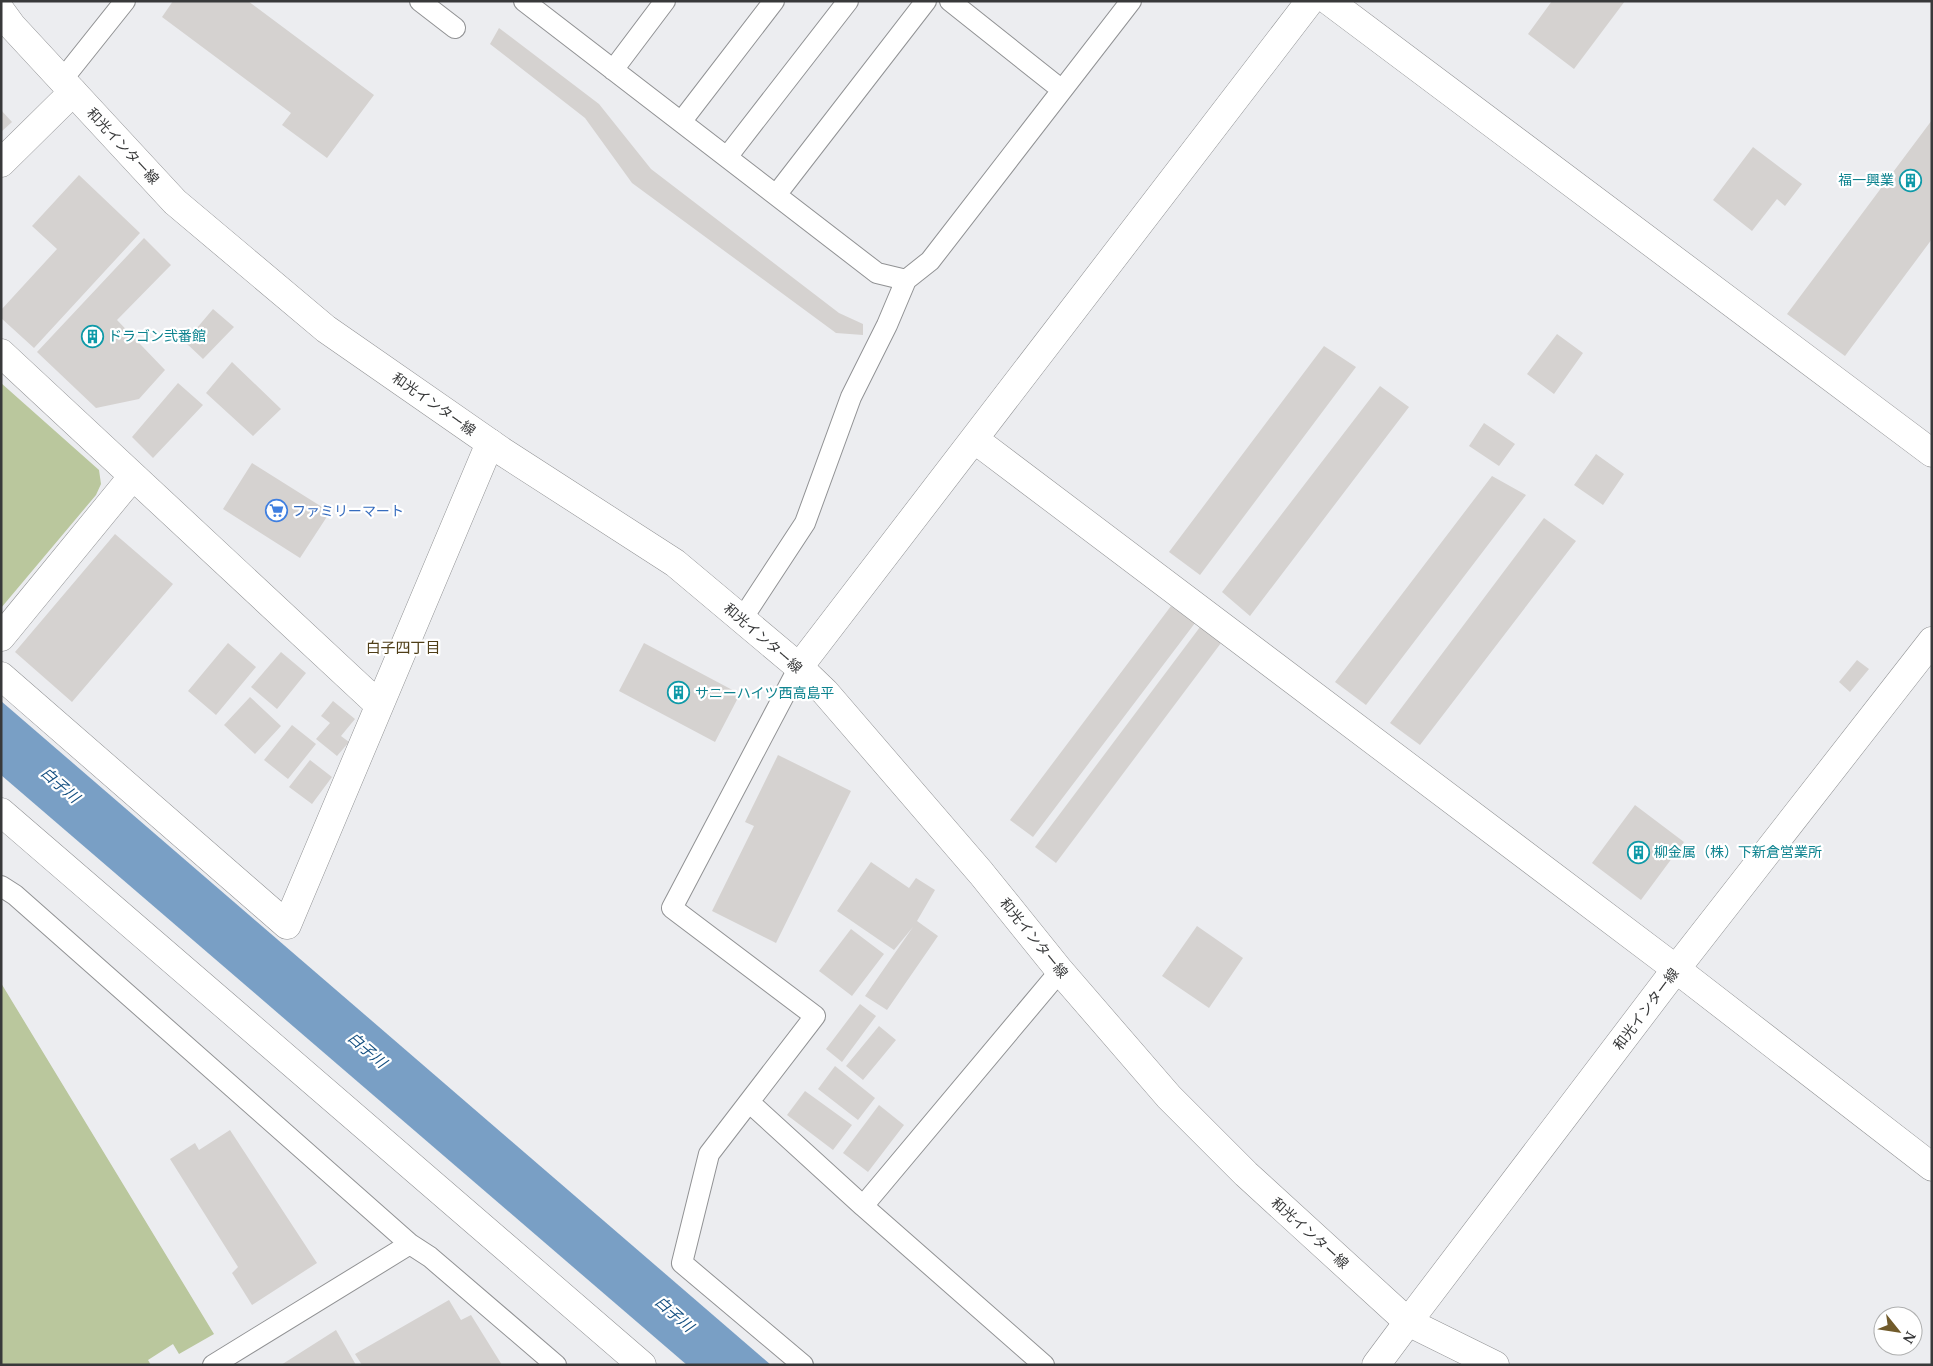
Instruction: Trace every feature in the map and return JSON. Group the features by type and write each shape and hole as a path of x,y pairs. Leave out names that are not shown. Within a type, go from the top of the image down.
{"street":[{"path":"798,667 1310,1"},
{"path":"1330,1 1932,453"},
{"name":"和光インター線","path":"1,11 12,26 175,202 326,329 490,443 675,563 825,692 981,873 1060,971 1176,1104 1246,1174 1408,1322 1676,969 1932,641"},
{"path":"1,163 67,86"},
{"path":"1,353 380,705"},
{"path":"974,439 1676,969 1932,1167"},
{"path":"1,676 286,926 490,443"},
{"path":"1,637 133,476"},
{"path":"1,812 642,1365"},
{"path":"1376,1365 1408,1322 1482,1361"}],"lane":[{"path":"67,86 125,1"},
{"path":"420,1 455,28"},
{"path":"524,1 877,273 906,280"},
{"path":"613,70 665,1"},
{"path":"681,122 774,1"},
{"path":"727,158 848,1"},
{"path":"776,195 926,1"},
{"path":"950,1 1062,90"},
{"path":"742,619 805,523 851,398 887,325 906,280 930,261 1131,1"},
{"path":"798,667 672,908 815,1016 709,1154 682,1263 803,1365"},
{"path":"1,886 15,895 59,933 410,1244 430,1257 556,1365"},
{"path":"863,1206 1060,971"},
{"path":"749,1102 863,1206 1044,1365"},
{"path":"213,1365 410,1244"}],"green space":[{"path":"1,383 99,470 101,484 96,495 1,608"},
{"path":"1,983 214,1334 179,1354 173,1344 148,1360 151,1365 1,1365"}],"water":[{"name":"白子川","path":"1,701 771,1365 687,1365 1,775"}],"building":[{"path":"173,1 248,1 374,95 327,158 282,125 291,113 162,17"},
{"path":"1552,1 1625,1 1574,69 1528,34"},
{"path":"499,28 599,104 651,169 839,313 863,324 863,335 836,333 632,183 585,118 490,44"},
{"path":"1,110 12,122 1,132"},
{"name":"福一興業","path":"1932,120 1932,239 1845,356 1787,314"},
{"name":"福一興業","path":"1753,147 1802,184 1785,206 1777,199 1752,231 1713,200"},
{"path":"79,175 140,233 34,348 1,318 1,310 57,249 32,226"},
{"name":"ドラゴン弐番館","path":"144,238 171,265 117,320 165,370 139,399 96,408 37,352"},
{"path":"213,309 234,327 203,359 185,342"},
{"path":"1557,334 1583,353 1554,394 1527,374"},
{"path":"1324,346 1356,367 1200,575 1169,552"},
{"path":"232,362 281,409 253,436 206,393"},
{"path":"178,383 203,405 153,458 132,437"},
{"path":"1380,386 1409,407 1250,616 1222,592"},
{"path":"1484,423 1515,444 1499,466 1469,446"},
{"path":"1596,454 1624,474 1603,505 1574,485"},
{"name":"ファミリーマート","path":"252,463 330,512 300,558 223,509"},
{"path":"1492,476 1526,495 1366,705 1335,682"},
{"path":"1544,518 1576,541 1420,745 1390,723"},
{"path":"115,534 173,584 72,702 15,652"},
{"path":"1171,606 1195,623 1033,837 1010,820"},
{"path":"1200,627 1221,643 1056,863 1035,847"},
{"path":"228,643 256,667 216,715 188,691"},
{"name":"サニーハイツ西高島平","path":"644,643 740,694 715,742 619,691"},
{"path":"281,652 306,673 277,709 251,687"},
{"path":"1857,660 1869,669 1850,692 1839,682"},
{"path":"250,697 281,726 255,754 224,725"},
{"path":"333,701 355,719 341,736 349,742 337,756 316,739 330,723 321,716"},
{"path":"292,725 316,744 288,779 264,760"},
{"path":"778,755 851,791 776,943 712,911 754,826 745,822"},
{"path":"310,760 332,777 312,804 289,787"},
{"name":"柳金属（株）下新倉営業所","path":"1635,805 1684,842 1641,900 1592,863"},
{"path":"871,862 909,888 916,878 935,890 917,921 938,936 887,1010 865,996 913,927 894,950 837,911"},
{"path":"1197,926 1243,958 1209,1008 1162,976"},
{"path":"851,929 884,954 852,996 819,971"},
{"path":"860,1004 876,1016 842,1062 826,1049"},
{"path":"879,1026 896,1040 863,1080 846,1066"},
{"path":"835,1066 875,1098 858,1120 818,1089"},
{"path":"805,1091 852,1125 833,1150 787,1115"},
{"path":"879,1105 904,1125 868,1172 843,1153"},
{"path":"230,1130 317,1263 252,1305 232,1273 238,1267 170,1159 195,1143 199,1150"},
{"path":"449,1300 461,1320 471,1315 502,1365 362,1365 355,1354"},
{"path":"336,1330 356,1365 281,1365"}],"place":[{"name":"福一興業","path":"1910,180"},
{"name":"ドラゴン弐番館","path":"92,336"},
{"name":"ファミリーマート","path":"276,511"},
{"name":"サニーハイツ西高島平","path":"679,693"},
{"name":"柳金属（株）下新倉営業所","path":"1638,852"}],"district":[{"name":"白子四丁目","path":"403,648"}]}
